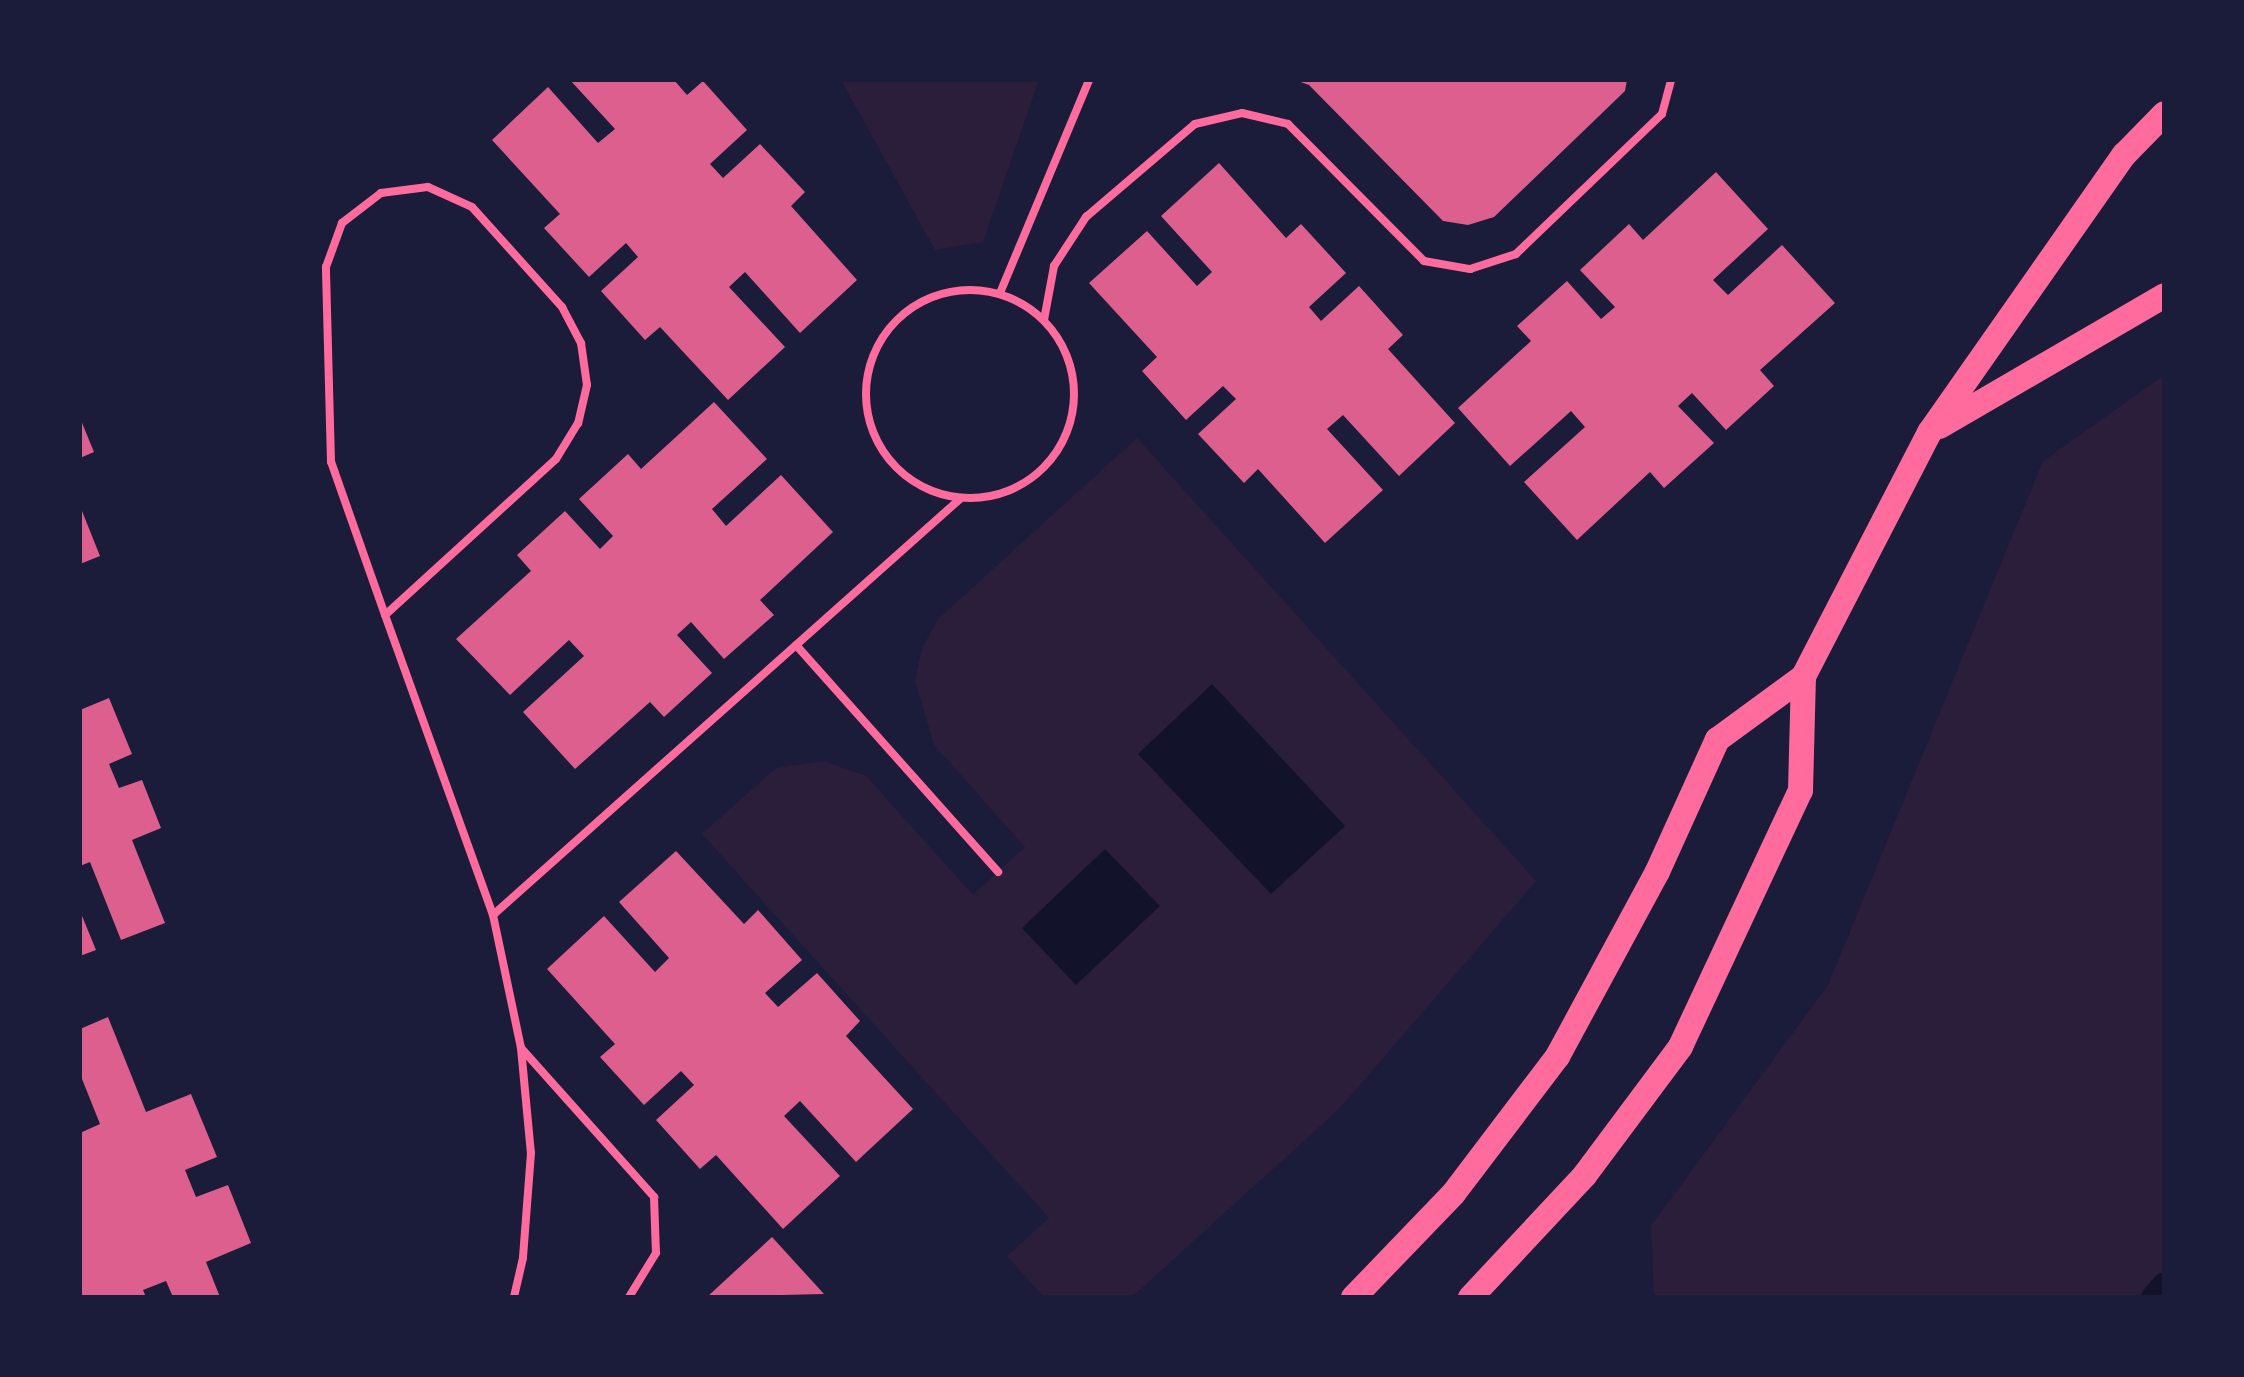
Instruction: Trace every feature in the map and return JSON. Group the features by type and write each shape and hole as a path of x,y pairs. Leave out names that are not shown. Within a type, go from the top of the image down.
{"main road":[{"path":"1470,1297 1584,1176 1680,1046 1800,790 1803,676 1929,432 2124,154 2164,113"},
{"path":"1929,432 2164,295"},
{"path":"1353,1297 1453,1193 1557,1056 1658,871 1718,739 1803,676"}],"lane":[{"path":"1000,293 1088,80"},
{"path":"1044,320 1054,266 1086,217 1196,124 1242,113 1288,124 1424,261 1470,269 1516,254 1662,114 1671,80"},
{"path":"385,616 556,459 578,424 587,384 581,343 562,307 472,207 428,187 381,193 342,223 326,267 332,462 385,616 493,915 521,1048 531,1153 524,1258 514,1297"},
{"path":"967,289 1000,293 1044,320 1065,350 1074,385 1071,422 1055,454 1030,480 996,495 961,498 926,489 898,468 878,441 867,408 868,373 880,340 903,314 932,296 967,289"},
{"path":"493,915 961,498"},
{"path":"796,644 998,872"},
{"path":"521,1048 654,1197 656,1253 629,1297"}],"shaded area":[{"path":"841,80 1039,80 983,242 935,250"},
{"path":"2164,375 2164,1297 1654,1297 1651,1226 1828,985 2043,461"},
{"path":"1137,438 1536,881 1339,1109 1132,1297 1044,1297 1007,1256 1049,1218 702,834 776,768 823,761 866,776 973,895 1025,847 934,745 915,681 922,648 938,619"},
{"path":"1212,684 1345,826 1271,894 1138,754"},
{"path":"1105,849 1160,906 1076,985 1022,928"}],"building":[{"path":"570,80 674,80 687,95 703,81 747,130 710,164 723,178 760,144 805,192 791,206 857,280 800,333 745,272 729,287 785,347 728,400 660,327 645,340 601,291 638,257 626,243 589,277 544,228 560,214 492,140 548,87 598,143 615,129"},
{"path":"1295,80 1627,80 1625,91 1494,217 1468,225 1443,221 1309,85"},
{"path":"1219,163 1286,238 1301,224 1346,273 1309,307 1321,321 1359,286 1403,335 1388,349 1455,423 1399,476 1343,415 1327,429 1383,490 1325,543 1258,469 1244,483 1198,434 1236,399 1223,386 1186,420 1142,371 1157,357 1089,283 1147,231 1197,286 1212,272 1161,216"},
{"path":"1716,172 1768,229 1713,280 1728,295 1782,245 1835,303 1760,370 1774,386 1726,430 1692,393 1678,406 1714,443 1664,488 1650,472 1577,540 1524,482 1585,427 1571,411 1510,466 1458,408 1531,341 1517,326 1567,281 1601,319 1615,307 1580,270 1629,224 1643,240"},
{"path":"714,402 767,459 712,509 726,526 781,475 833,532 760,600 774,615 724,659 691,622 677,635 712,673 664,717 650,702 575,769 523,712 584,656 569,640 510,695 456,639 531,571 517,555 565,511 600,549 613,536 579,499 628,454 641,469"},
{"path":"80,418 94,452 80,458"},
{"path":"80,506 100,556 80,564"},
{"path":"109,698 132,754 109,764 119,788 142,780 161,828 132,840 165,923 121,940 90,862 80,866 80,710"},
{"path":"676,851 744,924 758,910 802,960 765,993 778,1007 817,973 860,1021 846,1036 913,1109 856,1162 800,1101 784,1116 840,1176 783,1229 716,1155 700,1169 656,1120 694,1085 681,1071 644,1105 600,1057 615,1044 547,969 604,916 655,972 669,958 619,902"},
{"path":"80,911 96,950 80,956"},
{"path":"108,1017 146,1112 191,1094 217,1157 185,1170 196,1197 228,1185 251,1243 206,1262 220,1297 173,1297 166,1281 143,1290 146,1297 80,1297 80,1133 100,1124 80,1074 80,1029"},
{"path":"772,1237 824,1294 707,1297"}],"waterway":[{"path":"2152,1297 2164,1283"}]}
